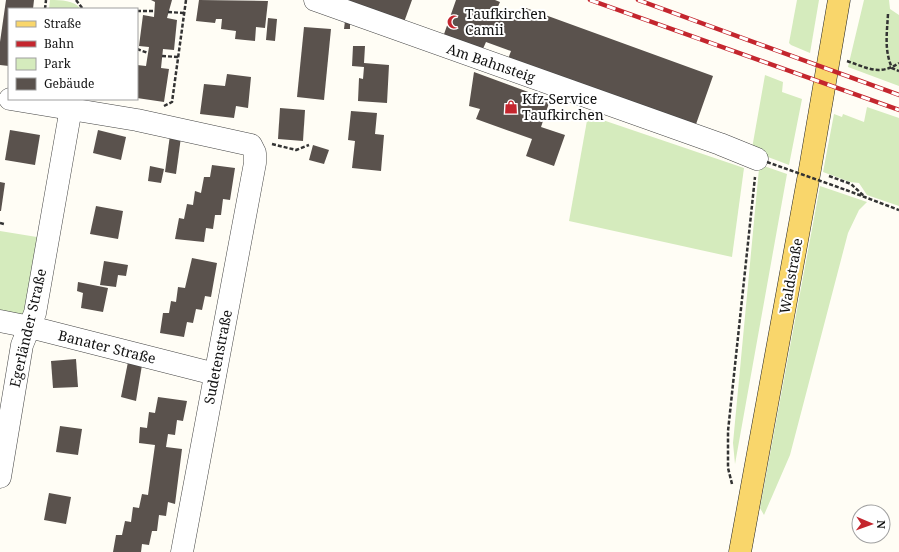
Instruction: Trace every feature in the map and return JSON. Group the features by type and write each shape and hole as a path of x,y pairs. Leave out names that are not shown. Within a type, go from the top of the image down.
{"main road":[{"name":"Waldstraße","path":"740,552 810,169 839,0"}],"street":[{"name":"Am Bahnsteig","path":"315,0 623,109 762,161"},
{"path":"16,100 137,120 253,154"},
{"name":"Egerländer Straße","path":"0,477 22,345 34,313 71,108"},
{"name":"Sudetenstraße","path":"182,552 215,374 253,154"},
{"name":"Banater Straße","path":"0,321 30,327 215,374"}],"path":[{"path":"76,0 82,8"},
{"path":"163,106 172,102 186,0"},
{"path":"138,11 154,11"},
{"path":"168,12 184,13"},
{"path":"888,14 886,43 887,57 892,68 899,71"},
{"path":"138,48 148,53"},
{"path":"162,56 178,57"},
{"path":"847,60 877,72 892,68 899,63"},
{"path":"253,154 272,144 296,150 309,145"},
{"path":"733,486 728,468 728,431 762,161 899,210"},
{"path":"826,174 851,184 867,199"},
{"path":"0,223 4,224"}],"green space":[{"path":"50,0 63,0 71,2 80,8 49,8"},
{"path":"797,0 819,0 810,53 789,43"},
{"path":"864,0 889,0 890,9 899,15 899,86 848,67"},
{"path":"765,75 783,82 782,92 802,99 789,165 768,157 764,166 787,174 735,464 733,443 760,158 751,154"},
{"path":"867,107 899,118 899,206 867,195 859,183 850,182 823,172 834,114 842,117 843,114 864,122"},
{"path":"588,115 744,168 732,257 569,221"},
{"path":"820,186 867,202 859,210 848,233 790,455 764,515 760,508"},
{"path":"0,231 43,238 23,316 0,312"}],"building":[{"path":"6,0 34,0 33,8 8,8 8,66 0,65 0,42"},
{"path":"151,0 172,0 167,18 177,20 174,50 163,49 161,68 169,69 164,102 138,98 138,65 146,66 149,47 139,46 143,15 154,17 155,2"},
{"path":"199,0 268,1 265,28 256,27 255,41 235,39 236,31 221,29 222,19 216,19 215,23 196,21"},
{"path":"332,0 412,0 403,25"},
{"path":"456,0 495,0 500,2 496,11 522,20 526,8 713,76 695,127 508,59 511,51 486,42 482,51 443,37"},
{"path":"268,18 277,19 275,41 266,40"},
{"path":"345,21 350,21 350,29 344,29"},
{"path":"304,27 331,29 324,100 297,97"},
{"path":"353,46 365,46 364,63 389,65 387,103 358,101 359,78 363,79 364,67 352,66"},
{"name":"Kfz-Service Taufkirchen","path":"474,72 550,100 541,127 565,135 554,166 526,156 532,139 476,119 480,109 469,106"},
{"path":"227,74 251,77 248,108 236,106 234,118 200,114 204,84 225,86"},
{"path":"280,108 305,110 303,141 278,139"},
{"path":"351,111 377,113 375,134 384,135 381,171 352,168 355,141 348,140"},
{"path":"10,130 40,135 35,165 5,160"},
{"path":"98,130 126,137 121,160 93,153"},
{"path":"170,135 181,137 176,174 165,172"},
{"path":"313,145 329,150 324,164 309,160"},
{"path":"212,165 235,168 230,200 223,199 221,215 215,215 213,229 206,228 204,242 175,239 179,218 184,219 187,204 193,205 195,191 201,193 204,177 210,177"},
{"path":"150,166 164,169 161,183 148,181"},
{"path":"0,182 5,183 1,211 0,211"},
{"path":"96,206 123,211 118,239 90,234"},
{"path":"192,258 217,263 211,297 205,296 202,310 196,309 193,323 187,322 184,337 160,333 163,313 169,313 171,301 176,302 178,287 185,288"},
{"path":"104,261 128,265 126,276 118,275 116,287 100,285"},
{"path":"78,282 108,288 103,312 81,308 83,293 77,291"},
{"path":"76,359 78,387 53,388 51,361"},
{"path":"128,362 142,365 136,401 121,397"},
{"path":"158,397 187,401 183,421 177,420 175,435 168,434 166,447 182,449 175,504 168,502 166,516 159,515 157,531 152,531 149,545 142,544 141,552 113,552 116,535 122,535 125,521 131,522 133,507 139,508 142,494 148,495 155,445 139,443 140,427 147,428 149,412 155,413"},
{"path":"60,426 82,429 78,455 56,452"},
{"path":"49,493 71,497 66,524 44,520"}],"railway":[{"path":"590,0 899,110"},
{"path":"638,0 899,95"}],"place":[{"name":"Taufkirchen Camii","path":"454,22"},
{"name":"Kfz-Service Taufkirchen","path":"511,107"}]}
